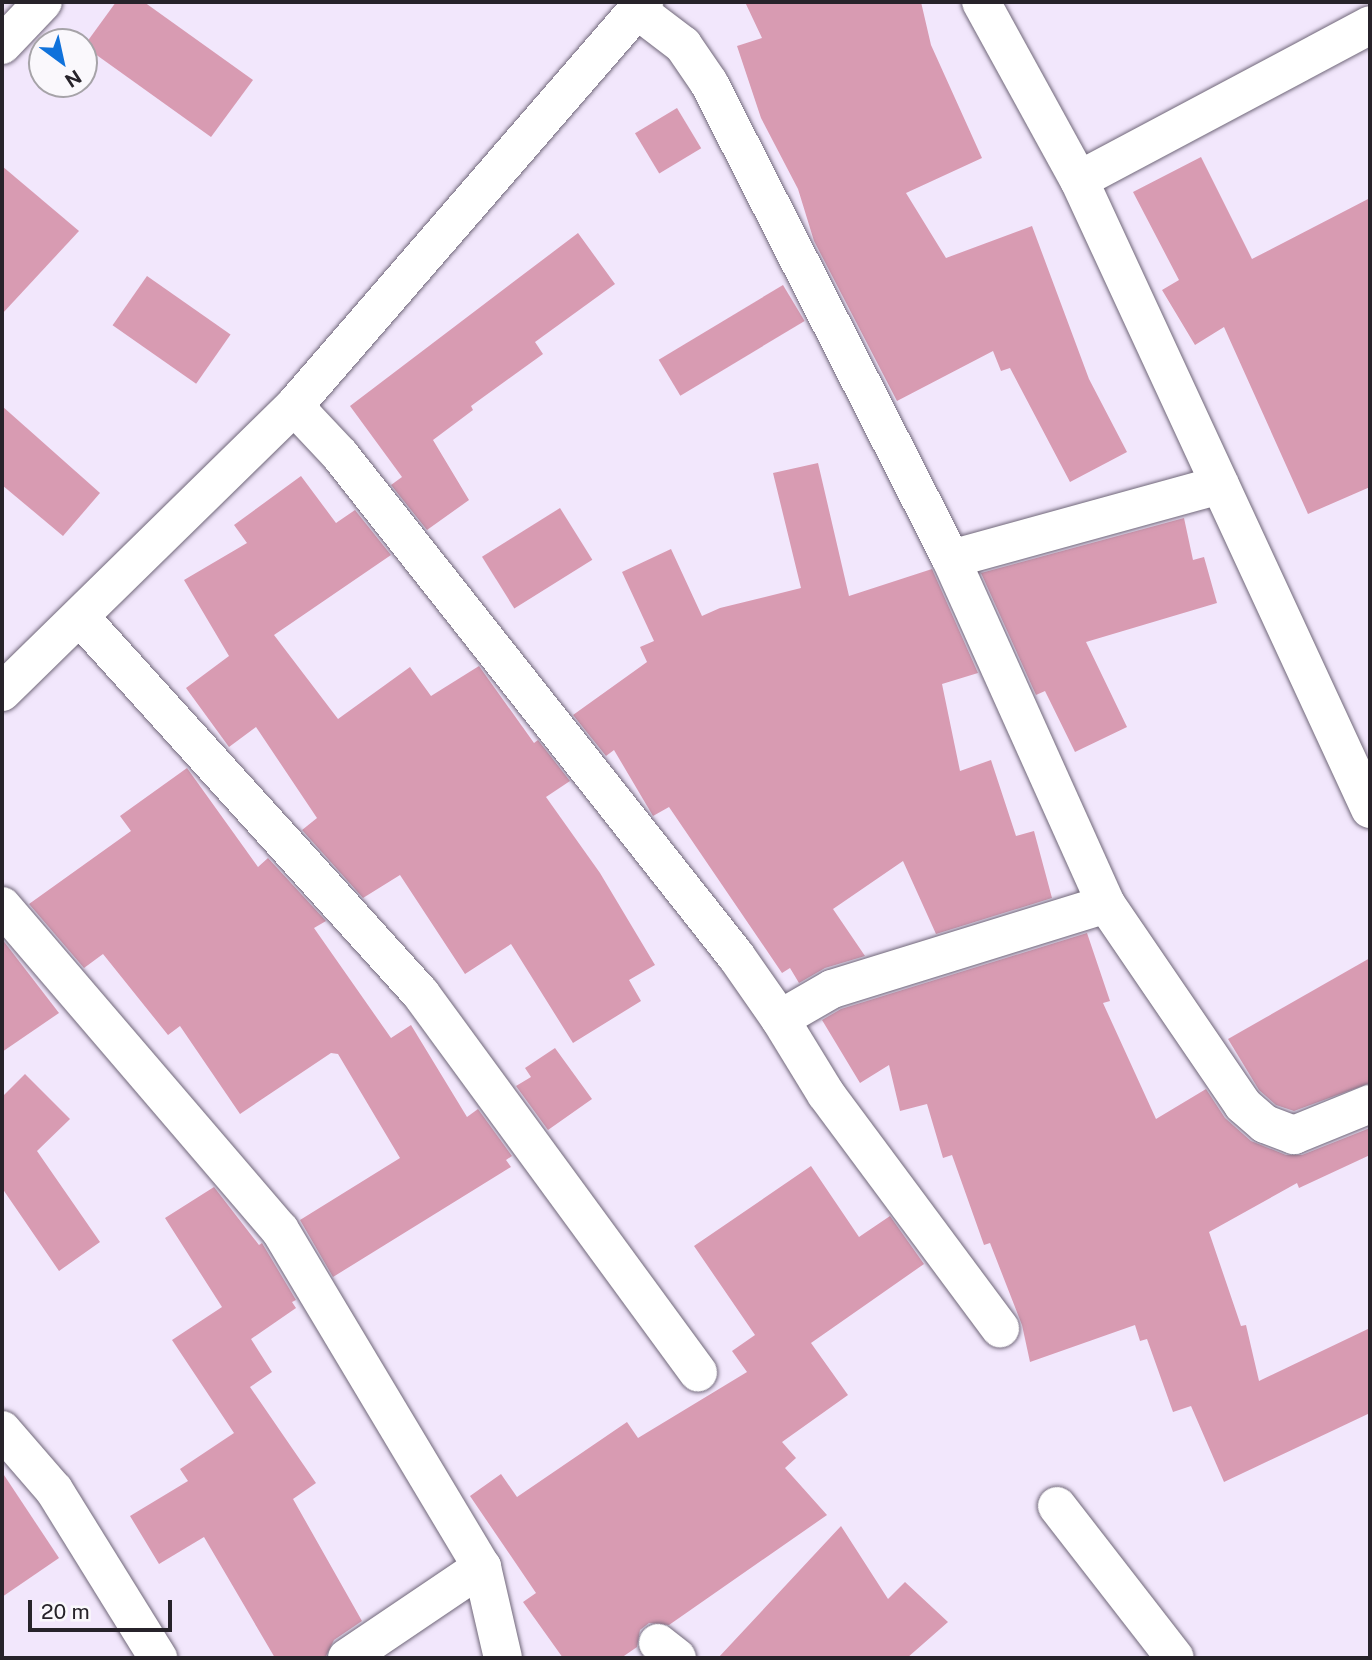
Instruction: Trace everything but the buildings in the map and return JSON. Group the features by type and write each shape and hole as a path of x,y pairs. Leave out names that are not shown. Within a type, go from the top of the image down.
{"street":[{"path":"2,45 43,2"},
{"path":"981,2 1079,180 1370,808"},
{"path":"2,692 81,618 294,406 640,6 683,45 709,83 951,559 1106,904 1243,1105 1265,1124 1294,1135 1370,1104"},
{"path":"1079,180 1370,25"},
{"path":"294,406 340,455 729,947 780,1018 826,1094 1000,1328"},
{"path":"951,559 1220,485"},
{"path":"81,618 421,994 698,1372"},
{"path":"780,1018 832,989 1106,904"},
{"path":"2,906 280,1230 482,1567 503,1658"},
{"path":"2,1430 54,1490 158,1658"},
{"path":"1057,1506 1175,1658"},
{"path":"348,1658 482,1567"}]}
